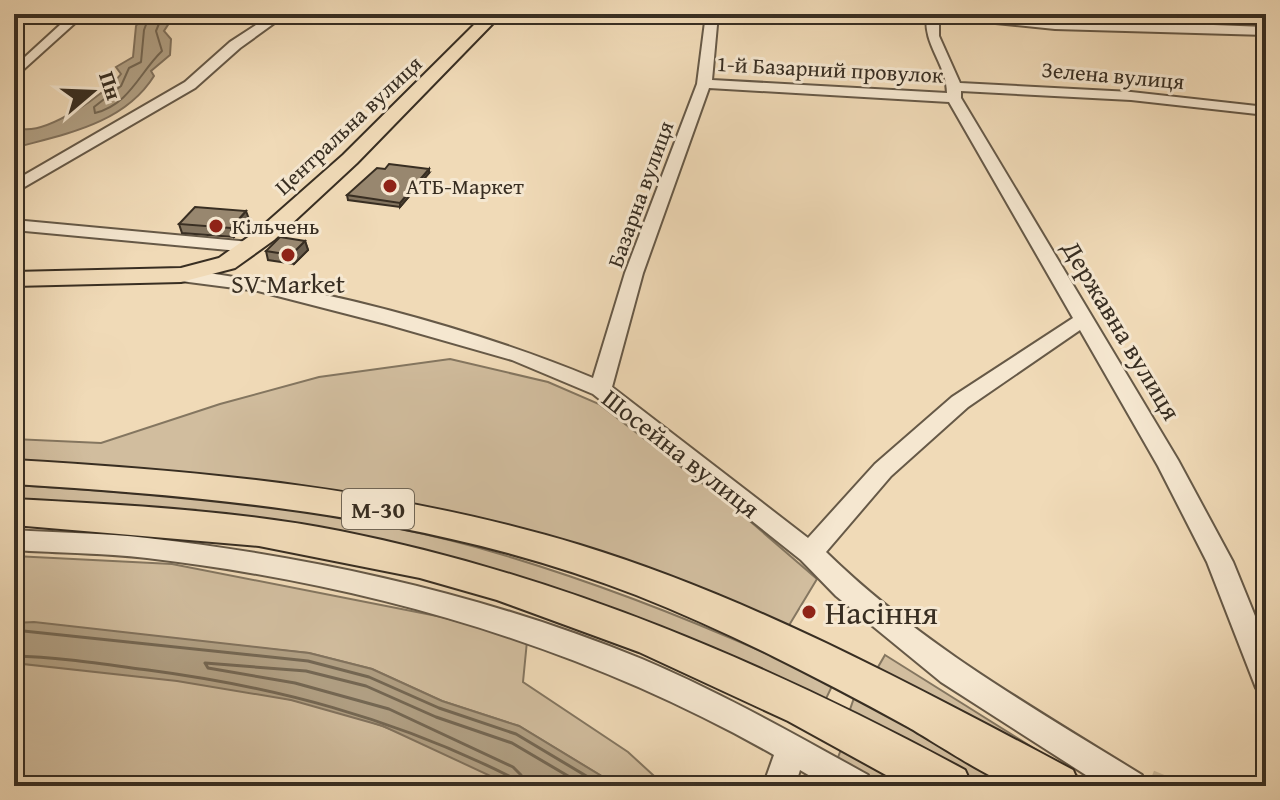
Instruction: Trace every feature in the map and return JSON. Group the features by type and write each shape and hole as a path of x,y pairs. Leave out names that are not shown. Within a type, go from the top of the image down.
{"highway":[{"name":"М-30","path":"14,472 210,485 291,494 425,519 546,550 677,595 801,648 1057,786"},
{"name":"М-30","path":"14,512 273,535 337,545 486,580 573,608 693,656 808,709 949,786"}],"main road":[{"name":"Центральна вулиця","path":"181,275 227,263 250,247 414,99 494,14"},
{"name":"Шосейна вулиця","path":"14,279 181,275"}],"street":[{"path":"14,74 79,14"},
{"path":"14,188 190,85 235,45 281,14"},
{"name":"Базарна вулиця","path":"601,389 634,273 704,84 709,64 712,14"},
{"name":"Державна вулиця","path":"933,14 935,46 955,92 1170,466 1220,562 1266,679"},
{"path":"945,14 1055,25 1266,31"},
{"name":"1-й Базарний провулок","path":"704,84 955,92"},
{"name":"Зелена вулиця","path":"955,92 1131,96 1266,111"},
{"path":"14,225 250,247"},
{"name":"Шосейна вулиця","path":"181,275 259,285 393,320 519,355 601,389 810,553 845,588 951,673 1131,786"},
{"path":"810,553 883,470 960,402 1066,329 1084,320"},
{"path":"14,540 145,548 235,562 313,575 474,615 612,661 668,685 792,748 857,786"},
{"path":"779,786 792,748"}],"shaded area":[{"path":"450,359 548,382 599,404 737,510 817,579 788,627 580,549 14,464 14,439 101,443 220,404 319,377"},
{"path":"14,485 137,493 259,506 320,514 441,538 543,567 627,597 710,629 833,684 823,705 509,577 14,506"},
{"path":"14,556 172,564 442,617 527,641 523,682 628,752 665,786 618,786 519,726 442,701 372,669 309,653 14,623"},
{"path":"885,655 1094,786 1072,786 874,674"},
{"path":"14,663 153,676 299,701 401,733 512,786 14,786"},
{"path":"854,698 1018,786 969,786 847,718"},
{"path":"842,747 909,786 881,786 837,760"}],"water":[{"path":"144,14 175,14 164,31 171,39 170,55 151,71 154,76 141,92 127,106 92,125 14,148 14,135 22,129 33,129 61,119 90,102 113,83 121,74 116,67 133,57 136,26"},
{"path":"34,622 309,653 372,669 442,701 519,726 618,786 512,786 383,726 291,700 177,681 14,663 14,623"}],"building":[{"name":"АТБ-Маркет","path":"389,164 429,169 400,203 347,195 377,168 385,169"},
{"path":"195,207 246,211 231,228 179,224"},
{"path":"280,237 305,241 291,255 266,251"}],"tunnel":[{"path":"1163,786 1167,776"}],"place":[{"name":"АТБ-Маркет","path":"390,186"},
{"name":"Кільчень","path":"216,226"},
{"name":"SV Market","path":"288,255"},
{"name":"Насіння","path":"809,612"}]}
